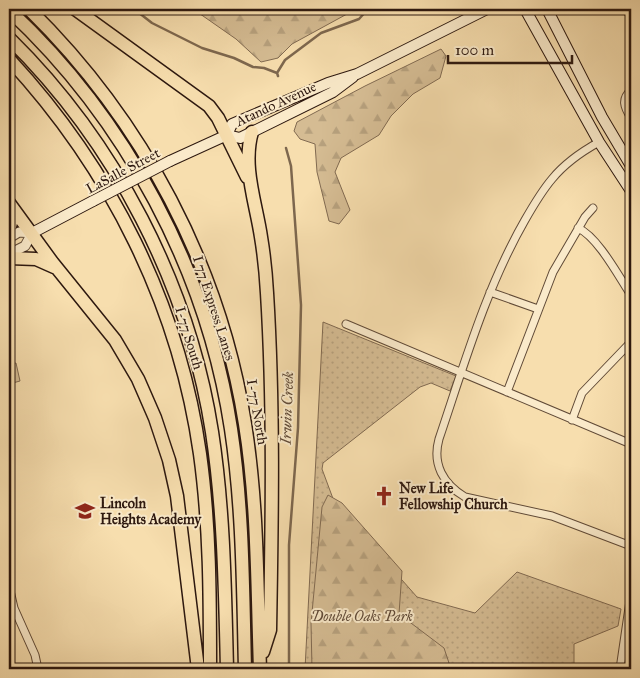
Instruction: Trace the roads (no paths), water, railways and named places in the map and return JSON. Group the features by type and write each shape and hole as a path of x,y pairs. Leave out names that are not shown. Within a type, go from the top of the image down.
{"highway":[{"name":"I-77 North","path":"29,9 58,38 87,72 116,109 137,141 175,207 194,247 210,289 235,371 249,449 256,532 260,665"},
{"path":"75,9 205,102 216,114 252,186"},
{"name":"I 77 Express Lanes","path":"9,10 71,76 104,118 161,214 180,253 196,294 211,338 222,382 234,451 241,533 245,669"},
{"path":"9,38 60,94 111,166 153,242 185,322 203,386 215,453 223,534 227,669"},
{"name":"I-77 South","path":"9,59 62,122 110,194 145,261 170,327 188,389 202,472 209,555 210,669"},
{"path":"252,132 249,150 252,186 267,290 271,365 272,540 270,630 260,665"},
{"path":"10,205 57,269 116,340 138,378 155,418 169,460 177,496 198,669"},
{"path":"9,230 12,219 10,205"},
{"path":"9,258 36,259 57,269"}],"main road":[{"name":"Atando Avenue","path":"357,74 328,82 232,124 227,134 240,138 333,92 357,74 487,9"},
{"path":"524,9 599,142 631,191"},
{"path":"547,9 602,117 631,166"},
{"name":"LaSalle Street","path":"32,233 170,161 227,134"}],"street":[{"path":"629,92 624,105 631,118"},
{"path":"599,142 577,155 552,178 542,191 502,262 461,373 437,450 439,469 447,484 466,497 552,516 631,546"},
{"path":"507,392 553,272 578,228 593,208"},
{"path":"578,228 594,239 631,295"},
{"name":"LaSalle Street","path":"9,238 19,232 32,233 25,246 9,254"},
{"path":"490,292 538,309"},
{"path":"346,324 631,444"},
{"path":"572,420 582,393 631,342"},
{"path":"9,586 14,608 35,654 38,669"},
{"path":"620,669 631,594"}],"waterway":[{"path":"134,9 152,23 202,48 234,58 253,67 264,68 277,73"},
{"name":"Irwin Creek","path":"278,76 277,73 285,60 321,33 359,19 368,9"},
{"path":"621,9 631,22"},
{"name":"Irwin Creek","path":"286,148 291,166 301,305 298,428 289,545 289,669"}],"place":[{"name":"New Life Fellowship Church","path":"384,496"},
{"name":"Lincoln Heights Academy","path":"85,511"}],"park label":[{"name":"Double Oaks Park","path":"362,616"}]}
